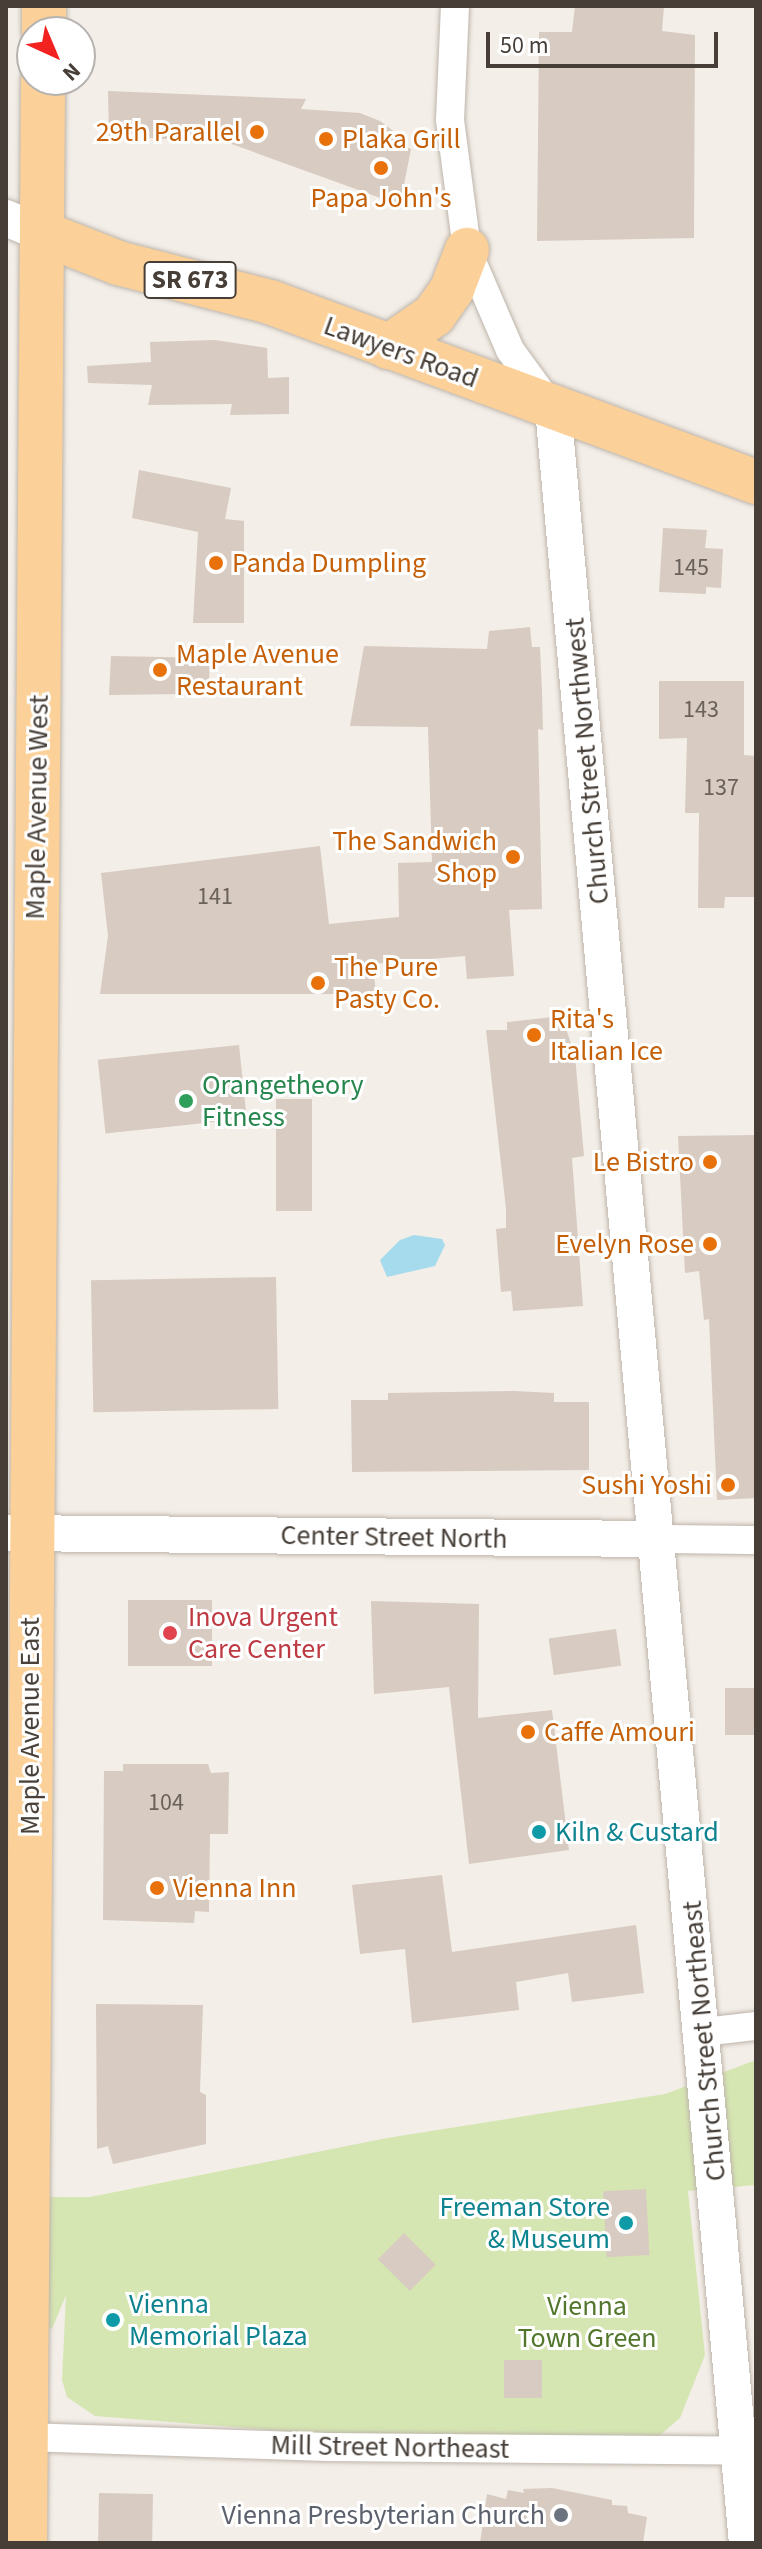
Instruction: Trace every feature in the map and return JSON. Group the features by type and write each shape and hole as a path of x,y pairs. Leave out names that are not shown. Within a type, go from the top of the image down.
{"main road":[{"name":"Maple Avenue West","path":"19,1533 24,226 41,96"},
{"name":"Lawyers Road","path":"24,226 118,263 270,302 756,482"},
{"path":"388,347 434,315 452,289 467,250"},
{"name":"Maple Avenue East","path":"19,1533 25,2543"}],"street":[{"path":"455,6 450,120 467,250 510,350 553,408"},
{"name":"Church Street Northwest","path":"553,408 659,1539"},
{"name":"Center Street North","path":"19,1533 756,1540"},
{"name":"Church Street Northeast","path":"659,1539 703,2032 747,2452 747,2543"},
{"path":"703,2032 756,2026"},
{"name":"Mill Street Northeast","path":"25,2437 747,2452"}],"green space":[{"name":"Vienna Town Green","path":"756,2060 756,2185 688,2191 705,2355 680,2418 659,2436 347,2436 95,2416 67,2397 62,2380 66,2295 52,2329 6,2306 6,2197 90,2197 387,2138 665,2094"}],"water":[{"path":"414,1235 442,1239 445,1245 435,1266 387,1277 380,1260 400,1240"}],"building":[{"path":"575,6 664,6 662,31 695,35 694,238 537,241 539,32 572,32"},
{"path":"108,91 306,99 301,109 360,113 380,121 396,133 397,144 411,149 400,205 226,142 109,136"},
{"path":"215,340 267,348 268,378 289,377 289,414 230,415 232,404 148,405 152,385 88,383 87,366 151,362 150,342"},
{"path":"139,470 231,488 225,519 244,521 244,623 193,623 198,532 132,518"},
{"path":"663,528 707,530 705,548 723,549 721,588 706,587 706,594 659,592"},
{"path":"530,627 532,647 540,647 542,692 543,730 538,729 542,909 509,910 514,976 467,979 465,956 373,964 376,994 100,994 108,936 101,873 320,846 329,924 399,917 398,863 432,862 428,727 350,726 364,646 487,649 489,631"},
{"name":"Maple Avenue Restaurant","path":"111,656 210,658 209,682 184,682 184,694 109,695"},
{"path":"659,681 744,681 744,755 756,756 756,897 725,897 724,908 698,908 699,813 685,813 687,738 659,739"},
{"path":"562,1016 575,1056 584,1156 572,1158 583,1306 513,1311 511,1291 501,1292 496,1229 506,1228 506,1209 486,1030 507,1030 507,1022"},
{"path":"239,1045 247,1119 106,1133 98,1060"},
{"path":"276,1099 312,1099 312,1211 276,1211"},
{"path":"756,1135 756,1498 717,1500 709,1319 704,1320 699,1271 685,1273 678,1136"},
{"path":"276,1277 278,1409 93,1412 91,1280"},
{"path":"388,1393 554,1393 554,1402 589,1402 589,1470 352,1472 351,1400 388,1400"},
{"name":"Inova Urgent Care Center","path":"128,1600 212,1600 212,1666 128,1666"},
{"path":"371,1601 479,1604 478,1718 552,1710 569,1850 469,1864 449,1687 374,1694"},
{"path":"616,1629 621,1666 554,1675 549,1638"},
{"path":"725,1688 756,1688 756,1735 725,1735"},
{"path":"123,1764 208,1764 211,1773 229,1772 228,1834 210,1834 209,1912 195,1911 194,1923 103,1920 104,1771 123,1771"},
{"path":"442,1875 452,1952 636,1925 644,1993 572,2002 568,1973 516,1982 519,2010 412,2023 405,1949 360,1954 352,1885"},
{"path":"96,2004 203,2005 200,2092 206,2095 206,2144 113,2164 108,2146 97,2149"},
{"name":"Freeman Store & Museum","path":"646,2189 649,2255 607,2257 603,2191"},
{"path":"404,2233 436,2265 410,2291 378,2259"},
{"path":"504,2360 542,2360 542,2398 504,2398"},
{"name":"Vienna Presbyterian Church","path":"552,2488 612,2500 612,2505 627,2506 628,2513 647,2517 643,2543 480,2543 487,2494 506,2499 508,2490 524,2493 523,2489"},
{"path":"99,2493 153,2494 152,2543 98,2543"}],"place":[{"name":"29th Parallel","path":"257,132"},
{"name":"Plaka Grill","path":"326,139"},
{"name":"Papa John's","path":"381,168"},
{"name":"Panda Dumpling","path":"216,563"},
{"name":"Maple Avenue Restaurant","path":"160,670"},
{"name":"The Sandwich Shop","path":"513,857"},
{"name":"The Pure Pasty Co.","path":"318,983"},
{"name":"Rita's Italian Ice","path":"534,1035"},
{"name":"Orangetheory Fitness","path":"186,1101"},
{"name":"Le Bistro","path":"710,1162"},
{"name":"Evelyn Rose","path":"710,1244"},
{"name":"Sushi Yoshi","path":"728,1485"},
{"name":"Inova Urgent Care Center","path":"170,1633"},
{"name":"Caffe Amouri","path":"528,1732"},
{"name":"Kiln & Custard","path":"539,1832"},
{"name":"Vienna Inn","path":"157,1888"},
{"name":"Freeman Store & Museum","path":"626,2223"},
{"name":"Vienna Memorial Plaza","path":"113,2320"},
{"name":"Vienna Presbyterian Church","path":"561,2515"}]}
